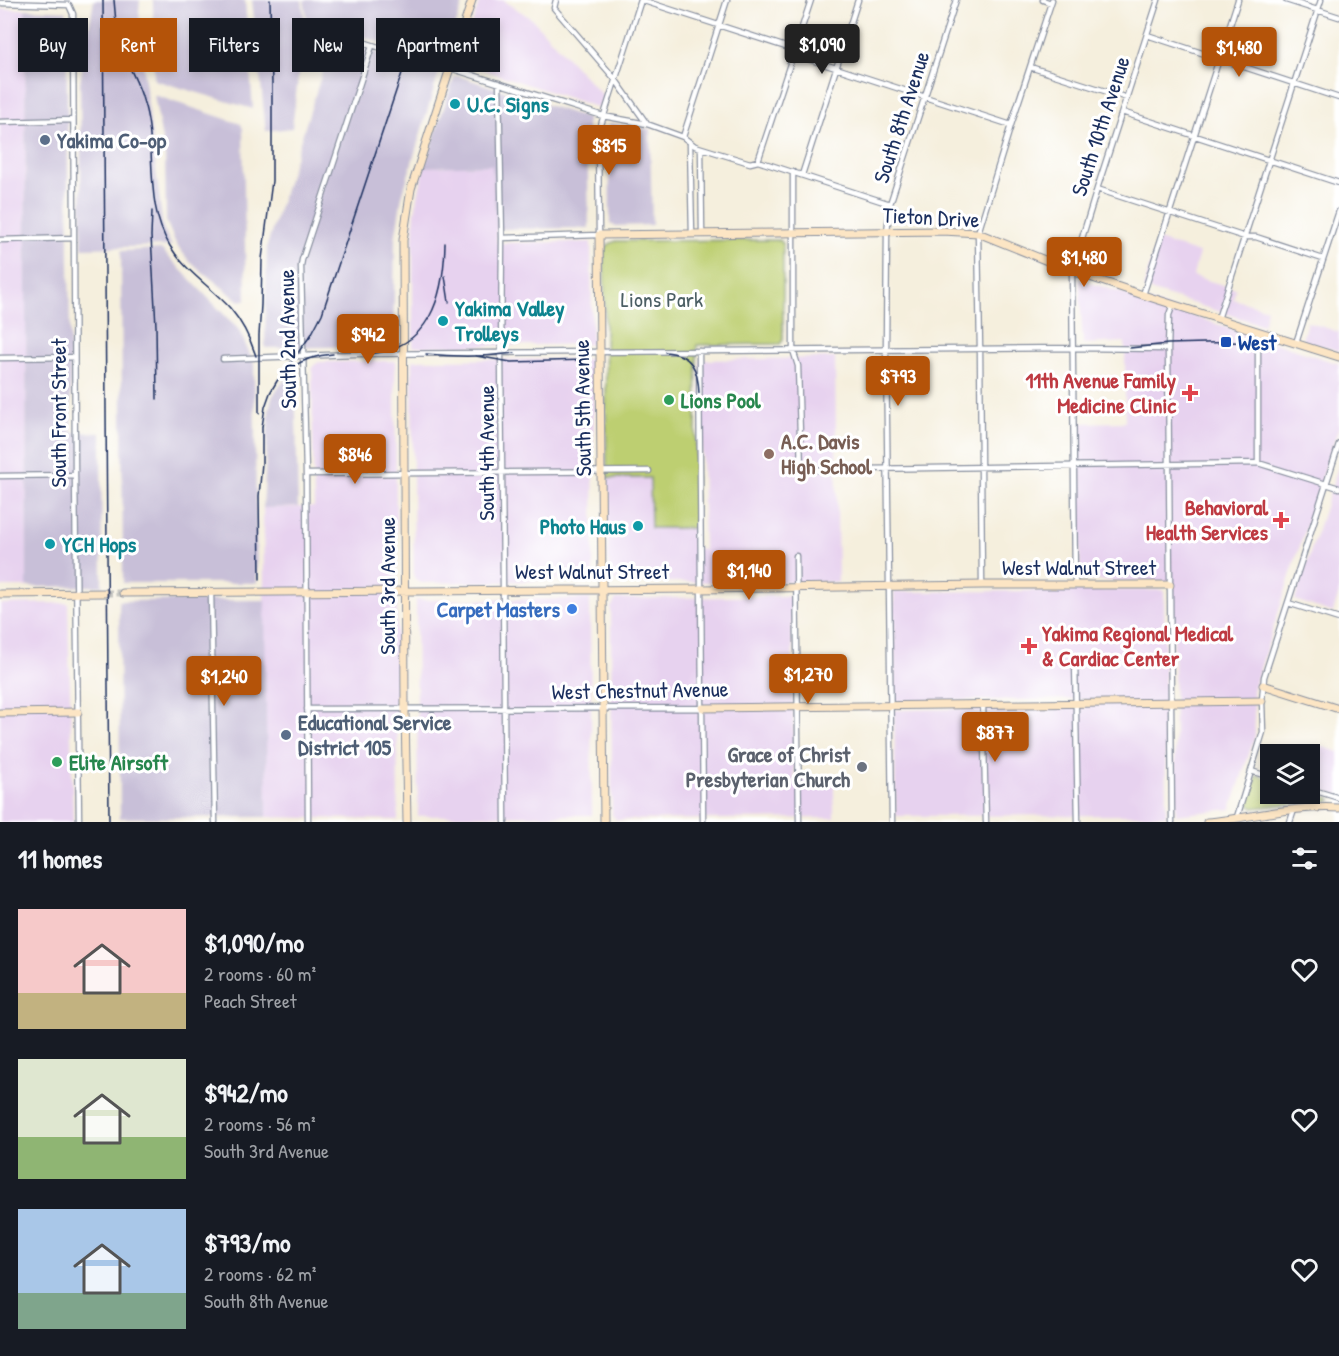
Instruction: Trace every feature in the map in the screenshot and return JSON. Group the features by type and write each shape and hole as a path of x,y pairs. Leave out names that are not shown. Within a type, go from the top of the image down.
{"street":[{"name":"South 3rd Avenue","path":"466,18 472,0"},
{"path":"556,0 554,8 615,79 647,124"},
{"path":"642,0 789,48 799,56 1011,125"},
{"name":"South 5th Avenue","path":"604,822 597,134 642,0"},
{"path":"683,137 727,0"},
{"path":"758,161 811,0"},
{"path":"802,175 858,0"},
{"name":"South 8th Avenue","path":"892,822 886,349 887,232 890,204 956,0"},
{"path":"982,585 978,233 1052,1 1042,0"},
{"name":"South 10th Avenue","path":"1075,585 1072,271 1158,0"},
{"path":"1143,295 1238,0"},
{"path":"1286,0 1339,17"},
{"path":"1218,319 1321,0"},
{"name":"South Front Street","path":"0,3 69,4 73,14 79,822"},
{"path":"1147,35 1339,98"},
{"path":"364,43 376,47"},
{"name":"South 2nd Avenue","path":"308,822 302,260 372,46"},
{"path":"1030,67 1127,98"},
{"name":"South 3rd Avenue","path":"407,822 403,240 411,189 449,72"},
{"path":"462,72 603,116 647,124 683,137 690,144 701,148 750,163 758,161 890,204"},
{"name":"South 4th Avenue","path":"499,84 505,822"},
{"path":"1122,112 1339,183"},
{"path":"0,122 74,120"},
{"path":"690,144 692,234"},
{"path":"701,148 702,233"},
{"path":"793,172 793,350 798,366 801,470 1258,464 1339,488"},
{"path":"1097,189 1245,237 1256,237 1323,259"},
{"path":"1296,344 1339,211"},
{"name":"Tieton Drive","path":"502,238 702,233 943,231 978,233 1072,271 1339,357"},
{"path":"0,240 74,238"},
{"path":"1172,822 1168,349 1169,315 1173,304"},
{"path":"1258,331 1258,464"},
{"path":"223,359 333,354 1168,349"},
{"path":"699,351 703,822"},
{"path":"0,358 74,357"},
{"path":"1237,817 1263,732 1263,685 1339,444"},
{"path":"306,474 649,471"},
{"path":"0,476 75,475"},
{"path":"796,556 799,822"},
{"name":"West Walnut Street","path":"123,593 1170,585"},
{"path":"0,594 105,593"},
{"path":"211,593 215,822"},
{"path":"1288,603 1339,620"},
{"path":"1076,660 1078,822"},
{"path":"1263,685 1339,709"},
{"name":"West Chestnut Avenue","path":"307,709 703,708 1262,702"},
{"path":"982,704 986,822"},
{"path":"0,713 78,712"},
{"path":"1251,771 1260,774"},
{"path":"1320,792 1339,798"},
{"path":"1207,822 1294,810 1339,808"},
{"path":"1290,822 1294,810"}],"shaded area":[{"path":"94,0 140,0 140,18 100,18 100,72 144,72 163,228 172,246 82,248 80,82 82,72 88,72 88,35"},
{"path":"153,0 245,0 246,18 189,18 189,72 250,72 253,109 154,80 154,72 177,72 177,18 153,18"},
{"path":"252,0 302,0 305,18 292,18 292,72 299,72 292,128 266,131 260,72 280,72 280,18 254,18"},
{"path":"304,0 464,0 458,18 376,18 376,41 364,37 364,18 307,18"},
{"path":"480,0 503,0 532,19 603,96 599,108 490,72 500,72 500,18 474,18"},
{"path":"0,9 25,9 25,18 18,18 18,72 25,72 27,587 0,587"},
{"path":"25,9 66,11 66,18 25,18"},
{"path":"364,49 376,52 376,72 439,72 402,196 395,239 393,346 265,348 267,246 322,72 364,72"},
{"path":"25,72 67,72 71,432 101,433 102,586 27,587"},
{"path":"458,76 587,118 589,228 496,229 492,165 424,167 454,78"},
{"path":"154,95 241,124 243,129 246,301 238,300 189,261 176,244 166,221 165,157"},
{"path":"609,123 650,129 652,225 615,226 610,224"},
{"path":"492,165 497,243 591,242 592,344 413,347 413,240 415,212 424,167"},
{"path":"1158,240 1199,253 1193,276 1236,289 1233,299 1267,309 1263,325 1143,288"},
{"path":"161,249 239,330 254,364 257,583 123,583 121,251"},
{"path":"1079,279 1339,364 1339,426 1253,690 1255,736 1231,809 1176,815 1173,582 1080,580 1079,423 1125,422 1125,342 1083,344"},
{"path":"1307,322 1339,332 1339,351 1302,340"},
{"name":"A.C. Davis High School","path":"835,358 838,582 616,582 609,577 607,478 650,478 651,528 693,528 693,548 704,549 700,360"},
{"path":"590,359 594,363 593,575 591,580 421,583 414,578 413,360"},
{"path":"395,361 398,820 267,817 263,508 314,507 312,369 314,365 319,362"},
{"path":"295,370 298,507 263,508 269,410 272,397"},
{"path":"1339,464 1339,593 1333,613 1295,600"},
{"path":"1164,590 1166,815 896,816 894,710 1086,707 1086,699 895,701 894,592"},
{"path":"788,596 792,600 794,780 834,781 834,818 617,820 612,815 611,608 616,599"},
{"path":"590,599 592,815 418,816 416,600"},
{"path":"265,600 267,817 120,818 119,601"},
{"path":"68,603 73,822 0,822 0,604"},
{"path":"1320,746 1339,752 1339,795 1320,789"}],"green space":[{"name":"Lions Park","path":"780,240 783,245 783,340 780,344 697,345 695,528 651,528 650,478 607,478 604,251 609,244 616,241"},
{"path":"1257,775 1260,776 1260,804 1290,804 1253,808 1248,803"},
{"path":"1320,794 1330,798 1331,801 1320,802"}],"tunnel":[{"path":"105,593 123,593"}],"tram line":[{"path":"1130,348 1168,344 1242,342"},
{"path":"665,352 682,356 692,364 697,377 699,393"}],"railway":[{"path":"103,0 109,822"},
{"path":"114,0 121,42 148,118 153,192 161,228 176,255 234,313 245,330 256,356"},
{"path":"259,413 262,259 272,181 270,0"},
{"path":"260,579 259,496 265,407 277,381 311,335 322,314 402,72"},
{"path":"152,211 157,399"},
{"path":"369,354 390,350 406,342 420,330 430,316 441,282 445,243"},
{"path":"445,276 449,302"},
{"path":"426,354 470,356 515,353"},
{"path":"291,368 311,358 333,354"},
{"path":"476,356 511,362 586,360"}],"place":[{"name":"U.C. Signs","path":"455,104"},
{"name":"Yakima Co-op","path":"45,140"},
{"name":"Yakima Valley Trolleys","path":"443,321"},
{"name":"West","path":"1226,342"},
{"name":"11th Avenue Family Medicine Clinic","path":"1190,393"},
{"name":"Lions Pool","path":"669,400"},
{"name":"A.C. Davis High School","path":"769,454"},
{"name":"Behavioral Health Services","path":"1281,520"},
{"name":"Photo Haus","path":"638,526"},
{"name":"YCH Hops","path":"50,544"},
{"name":"Carpet Masters","path":"572,609"},
{"name":"Yakima Regional Medical & Cardiac Center","path":"1029,646"},
{"name":"Educational Service District 105","path":"286,735"},
{"name":"Elite Airsoft","path":"57,762"},
{"name":"Grace of Christ Presbyterian Church","path":"862,767"}]}
